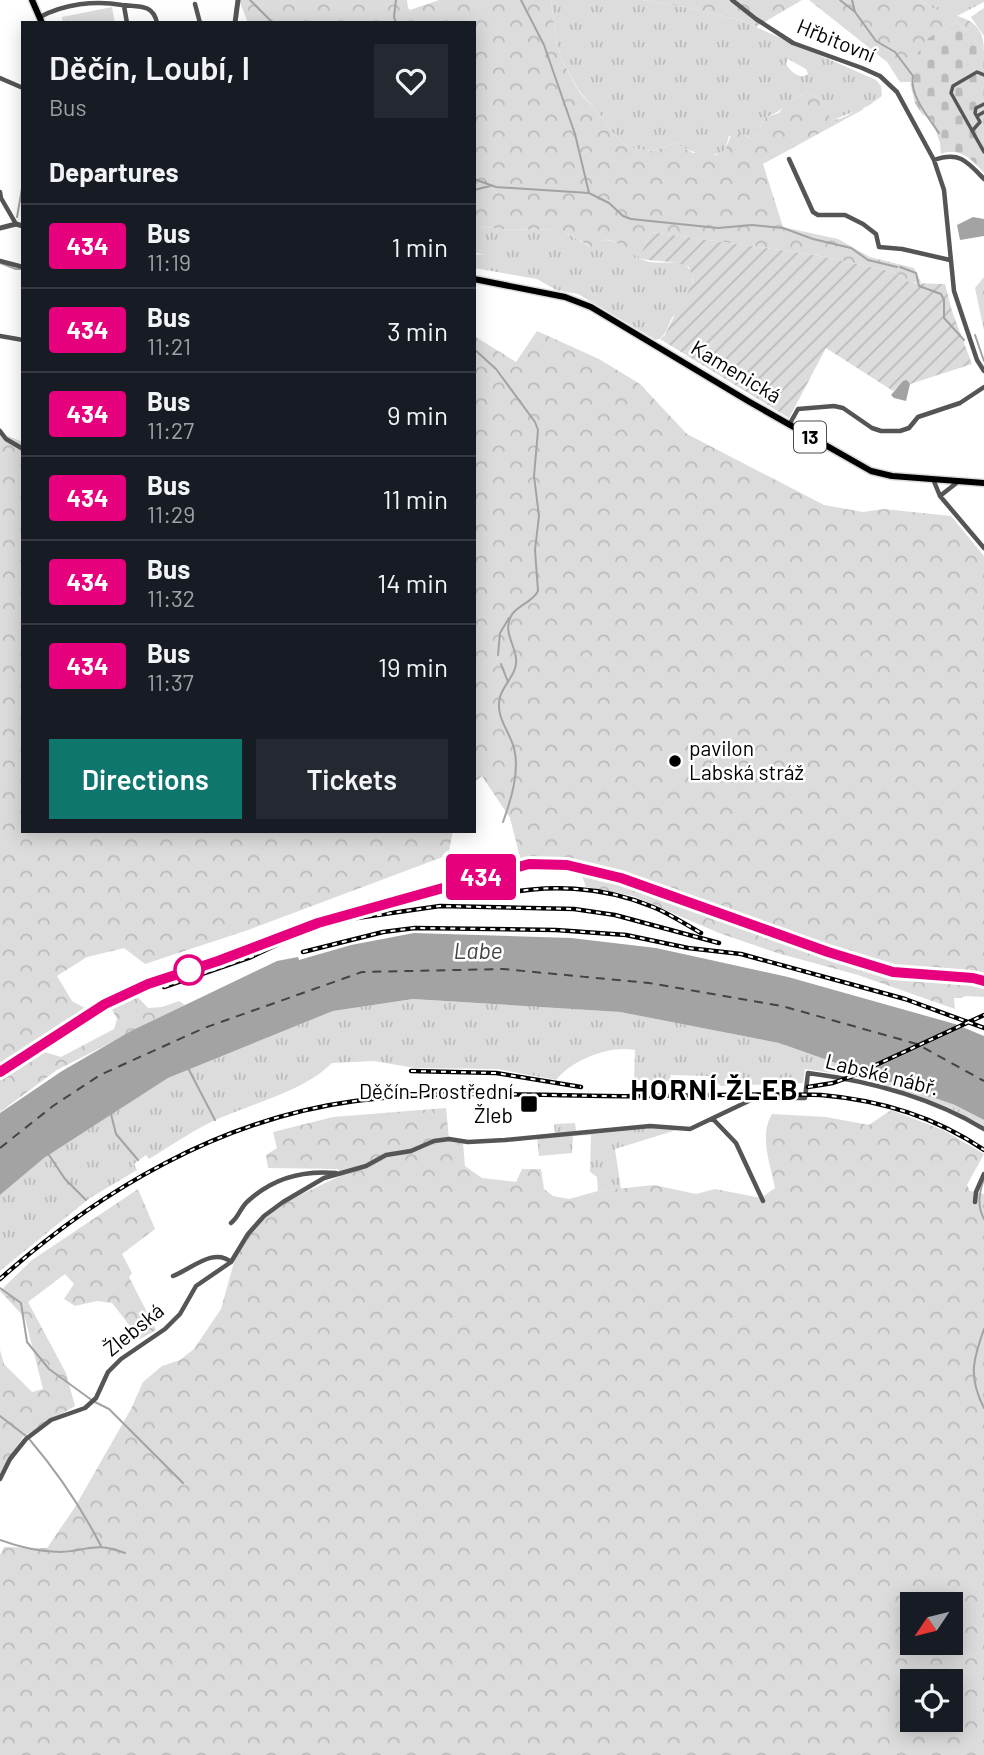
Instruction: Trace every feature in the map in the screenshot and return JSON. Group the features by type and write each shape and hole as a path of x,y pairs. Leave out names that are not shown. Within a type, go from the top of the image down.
{"main road":[{"path":"32,0 41,20"},
{"name":"Kamenická","path":"476,279 575,300 591,307 871,471 892,476 984,483"},
{"path":"0,1072 105,1004 148,984 318,923 529,864 567,865 621,878 828,952 893,972 984,981"}],"street":[{"path":"235,21 238,0"},
{"name":"Hřbitovní","path":"732,0 793,43 842,59 880,76 897,92 934,160 944,190 954,291 961,318 984,371"},
{"path":"41,20 51,11 114,2 124,6 148,8 156,15 157,21"},
{"path":"195,4 199,21"},
{"path":"124,6 127,21"},
{"path":"984,75 977,72 953,86 951,93 984,152"},
{"path":"0,78 21,87"},
{"path":"972,131 979,124 976,108 984,104"},
{"path":"977,117 984,112"},
{"path":"934,160 949,155 962,158 984,178"},
{"path":"789,159 813,212 818,215 845,215 863,224 876,234 880,247 950,260"},
{"path":"0,192 1,198 19,225 0,228"},
{"path":"0,261 21,266"},
{"path":"0,337 21,340"},
{"path":"789,425 798,409 834,406 843,408 881,431 900,431 909,428 918,417 960,403 984,387"},
{"path":"0,430 6,439 21,448"},
{"path":"933,479 940,496 984,548"},
{"path":"940,496 959,481"},
{"name":"Žlebská","path":"0,1479 10,1459 26,1439 51,1420 90,1404 100,1391 108,1372 121,1359 165,1329 180,1314 196,1286 232,1262 248,1234 264,1216 283,1202 337,1173 366,1166 386,1155 411,1151 434,1141 449,1139 468,1142 505,1140 650,1126 690,1129 755,1098 805,1098 808,1073"},
{"name":"Labské nábř.","path":"808,1073 832,1076 917,1097 946,1108 984,1129"},
{"path":"713,1119 736,1143 763,1201"},
{"name":"Žlebská","path":"231,1223 246,1203 285,1177 314,1171 337,1173"},
{"path":"975,1202 976,1192 984,1174"},
{"name":"Žlebská","path":"173,1276 215,1256 232,1262"}],"green space":[{"path":"239,0 407,0 410,10 439,0 551,0 556,40 562,60 579,92 612,132 627,146 637,149 653,151 675,143 693,153 703,151 716,155 725,150 732,133 739,132 751,139 760,133 760,127 766,117 779,113 785,105 806,92 819,98 833,119 842,118 861,107 864,109 763,164 783,227 838,239 870,257 914,268 921,282 911,283 894,272 815,255 651,232 639,258 616,242 605,240 591,247 562,230 497,229 476,225 476,21 247,21"},
{"path":"551,0 643,0 690,8 740,20 876,80 881,86 882,96 868,106 833,120 828,117 819,98 806,92 778,112 766,117 760,127 760,133 751,139 745,135 729,136 725,150 713,155 693,152 675,143 653,151 637,149 627,146 612,132 579,91 562,60 556,40","holes":["788,59 806,69 808,74 798,76 786,64"]},
{"path":"643,0 802,0 756,27 740,20 690,8"},
{"path":"809,0 920,0 940,11 970,21 982,37 984,50 957,22 928,38 913,76 914,82 900,82 887,62"},
{"path":"920,0 984,0 984,2 955,17"},
{"path":"112,7 115,21 63,21 62,17"},
{"path":"984,8 984,36 971,17"},
{"path":"957,22 984,50 984,173 960,153 941,154 932,120 922,114 915,103 910,83 914,82 908,68 928,38"},
{"path":"476,225 497,229 562,230 590,247 599,241 614,241 650,262 684,264 691,273 692,283 686,300 672,318 665,334 656,340 578,294 556,290 537,279 476,268 476,254 484,255 476,253"},
{"path":"651,232 815,255 894,272 911,283 945,284 972,364 910,384 907,380 893,391 826,348 789,418 660,339 683,305 693,280 689,267 639,258"},
{"path":"984,277 984,331 975,288"},
{"path":"537,331 599,359 640,384 687,434 824,505 863,512 884,509 951,516 984,556 984,977 974,974 920,973 892,969 828,949 625,876 560,861 521,861 510,818 482,776 476,780 476,337 516,362"},
{"path":"0,428 5,435 21,441 21,833 453,833 448,855 251,929 145,964 124,948 87,957 57,976 72,1001 86,1010 0,1066"},
{"path":"581,873 659,894 850,963 901,977 984,986 984,997 954,998 955,1009 858,975 777,953 719,933 633,896 586,887"},
{"path":"134,993 148,1008 162,1007 179,1001 185,1005 57,1070 0,1112 0,1075 38,1050 61,1057 114,1029 117,1019 109,1004"},
{"path":"413,999 620,1012 779,1043 956,1105 984,1120 984,1126 948,1107 847,1073 805,1069 803,1083 721,1086 709,1076 671,1075 670,1081 634,1080 635,1050 625,1049 603,1052 581,1060 556,1080 497,1069 415,1068 374,1061 332,1063 321,1073 294,1088 211,1122 149,1159 146,1155 134,1164 137,1170 90,1198 0,1271 0,1195 44,1158 168,1078 333,1011"},
{"path":"446,1108 449,1140 463,1143 465,1166 482,1178 516,1182 522,1169 541,1169 544,1189 553,1196 569,1199 598,1191 654,1185 696,1194 715,1189 761,1198 775,1188 766,1140 772,1114 826,1117 869,1125 891,1110 943,1130 984,1154 967,1185 970,1191 984,1194 984,1755 0,1755 0,1555 4,1547 47,1548 75,1507 131,1409 143,1382 162,1366 180,1360 194,1349 221,1309 236,1255 255,1226 283,1203 340,1176 338,1169 268,1168 266,1155 277,1148 273,1132 333,1117"},
{"path":"575,1123 576,1131 650,1126 680,1129 615,1149 621,1189 598,1191 597,1177 590,1172 591,1135 573,1136 572,1153 539,1156 537,1137 555,1134 554,1124"},
{"path":"138,1189 155,1229 122,1254 132,1273 129,1277 156,1330 140,1339 112,1303 97,1301 75,1306 64,1299 74,1284 65,1274 28,1302 66,1373 75,1406 23,1437 0,1473 0,1350 4,1364 32,1392 43,1389 25,1318 0,1291 32,1260"}],"water":[{"path":"973,217 984,219 984,236 960,240 957,225"},
{"path":"907,380 910,384 906,401 894,398 891,395"},
{"name":"Labe","path":"414,933 571,938 656,948 788,977 955,1024 984,1036 984,1120 955,1105 779,1043 620,1012 413,999 333,1011 168,1078 44,1158 0,1195 0,1113 62,1071 131,1031 277,961 298,957 299,960 351,945"}],"pier":[{"path":"963,1023 968,1025 860,1075 854,1073"}],"waterway":[{"path":"250,0 271,21"},
{"path":"395,21 396,0"},
{"path":"521,0 544,45 575,134 589,193"},
{"path":"840,0 855,12 876,41 895,52 913,76 917,98 939,133"},
{"path":"852,0 855,12"},
{"path":"476,180 496,187 589,193 631,219 718,228 752,225 783,228 851,248 868,260 897,267"},
{"path":"476,190 490,186"},
{"path":"17,217 21,194"},
{"path":"0,263 21,269"},
{"path":"900,267 916,273 919,286 941,294 944,300 944,318 964,340"},
{"path":"975,335 984,361"},
{"path":"476,351 496,369 538,430 534,476 539,516 535,550 538,591 514,612 509,621 516,664 499,704 499,711 516,757 512,795 503,822"},
{"path":"498,655 500,633 509,618"},
{"path":"501,664 508,682"},
{"path":"502,874 504,885"},
{"path":"188,1068 215,1120"},
{"path":"111,1114 116,1134 138,1160"},
{"path":"49,1155 65,1179 86,1200"},
{"path":"984,1179 980,1199 984,1219"},
{"path":"0,1288 21,1303 27,1342 49,1369 93,1401 109,1409 183,1483"},
{"path":"984,1329 974,1368 976,1387 984,1408"},
{"path":"0,1416 26,1436"},
{"path":"30,1440 68,1491 101,1546"},
{"path":"0,1540 44,1551 60,1552 98,1547 125,1553"}],"ferry route":[{"path":"0,1148 53,1106 100,1075 204,1028 362,972 503,969 649,983 782,1006 917,1044 984,1081"}],"railway":[{"path":"494,896 534,889 594,891 653,907 701,933"},
{"path":"357,918 440,906 574,909 615,915 719,943"},
{"path":"164,987 251,957 302,933 365,915"},
{"path":"303,952 383,932 415,928 556,930 626,935 688,948 741,954 905,999 984,1028"},
{"path":"808,1087 850,1077 984,1015"},
{"path":"411,1071 496,1073 581,1087"},
{"path":"0,1279 79,1216 165,1163 257,1124 305,1110 355,1101 447,1094 821,1095 864,1101 927,1119 984,1150"}],"bus line":[{"name":"434","path":"0,1072 105,1004 148,984 318,923 529,864 567,865 621,878 828,952 893,972 984,981"}],"place":[{"name":"pavilon Labská stráž","path":"675,761"},
{"name":"Děčín-Prostřední Žleb","path":"529,1104"}],"district":[{"name":"HORNÍ ŽLEB","path":"715,1090"}]}
